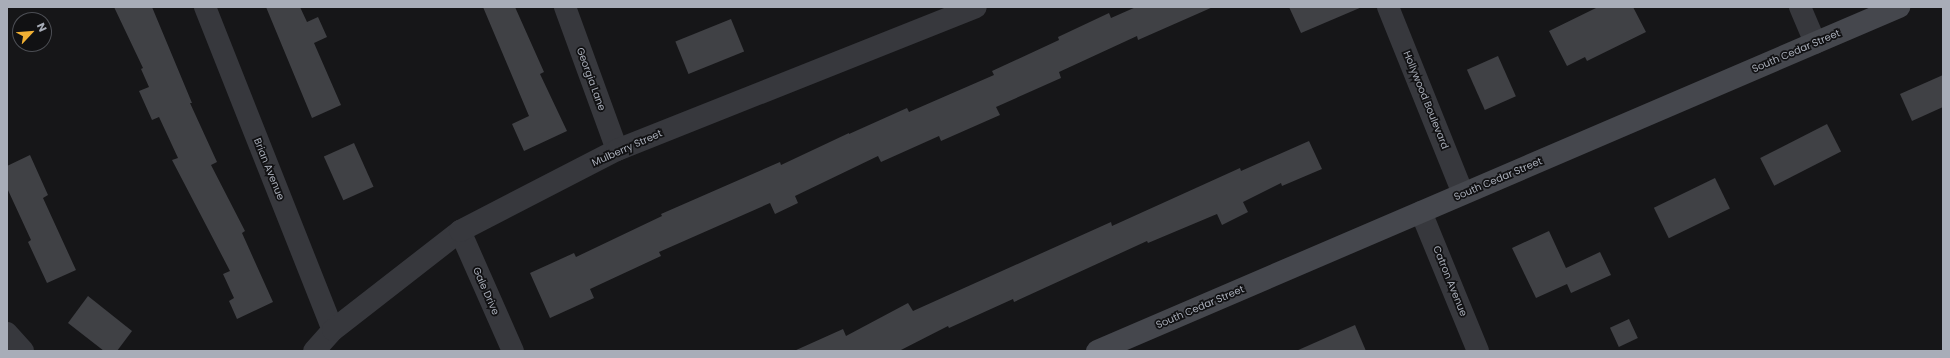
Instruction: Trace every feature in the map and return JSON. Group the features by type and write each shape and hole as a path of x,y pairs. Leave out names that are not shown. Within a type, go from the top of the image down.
{"main road":[{"name":"South Cedar Street","path":"1101,350 1899,7"}],"street":[{"name":"Brian Avenue","path":"205,7 333,330"},
{"name":"Georgia Lane","path":"565,7 617,150"},
{"name":"Mulberry Street","path":"314,351 333,330 460,230 617,150 976,7"},
{"name":"Hollywood Boulevard","path":"1388,7 1463,194"},
{"path":"1800,7 1815,43"},
{"name":"Catron Avenue","path":"1421,212 1478,351"},
{"name":"Gale Drive","path":"460,230 513,351"},
{"path":"7,333 23,351"}],"building":[{"path":"114,7 152,7 192,103 190,103 217,162 211,165 245,231 242,233 273,302 237,319 229,301 234,298 223,274 230,271 172,160 178,158 159,117 152,120 139,91 149,87 141,69 143,68"},
{"path":"266,7 300,7 307,22 318,17 327,37 314,43 341,105 312,118"},
{"path":"483,7 515,7 544,72 540,74 567,131 524,151 512,124 529,116"},
{"path":"1136,7 1213,7 1138,40 1137,36 1059,72 1061,78 996,107 1000,115 941,141 939,136 881,162 878,156 795,196 798,203 775,214 770,203 659,252 661,256 590,289 594,298 550,318 530,273 574,253 576,257 662,216 661,214 780,162 781,165 907,108 909,112 994,75 992,71 1059,40 1058,37 1109,13 1111,18"},
{"path":"1289,7 1362,7 1301,33"},
{"path":"1598,7 1633,7 1646,32 1587,61 1585,57 1567,66 1549,31"},
{"path":"731,19 744,51 688,74 675,41"},
{"path":"1498,56 1516,96 1485,110 1467,70"},
{"path":"1943,75 1943,107 1912,121 1900,94"},
{"path":"1827,124 1841,152 1774,186 1760,158"},
{"path":"1309,141 1322,169 1282,186 1281,183 1243,202 1248,212 1222,225 1217,214 1148,243 1147,241 1014,302 1013,299 949,328 948,326 899,351 794,351 843,329 846,336 908,303 913,311 1111,222 1112,226 1240,168 1241,171"},
{"path":"354,143 374,187 343,200 324,156"},
{"path":"30,155 48,195 43,198 76,270 47,283 28,242 31,240 7,188 7,166"},
{"path":"1715,178 1730,209 1669,238 1654,208"},
{"path":"1549,231 1566,268 1600,252 1611,275 1571,293 1567,284 1536,298 1512,248"},
{"path":"88,296 132,331 117,351 104,351 68,323"},
{"path":"1629,319 1638,338 1619,347 1610,328"},
{"path":"1355,325 1366,351 1296,351"}]}
